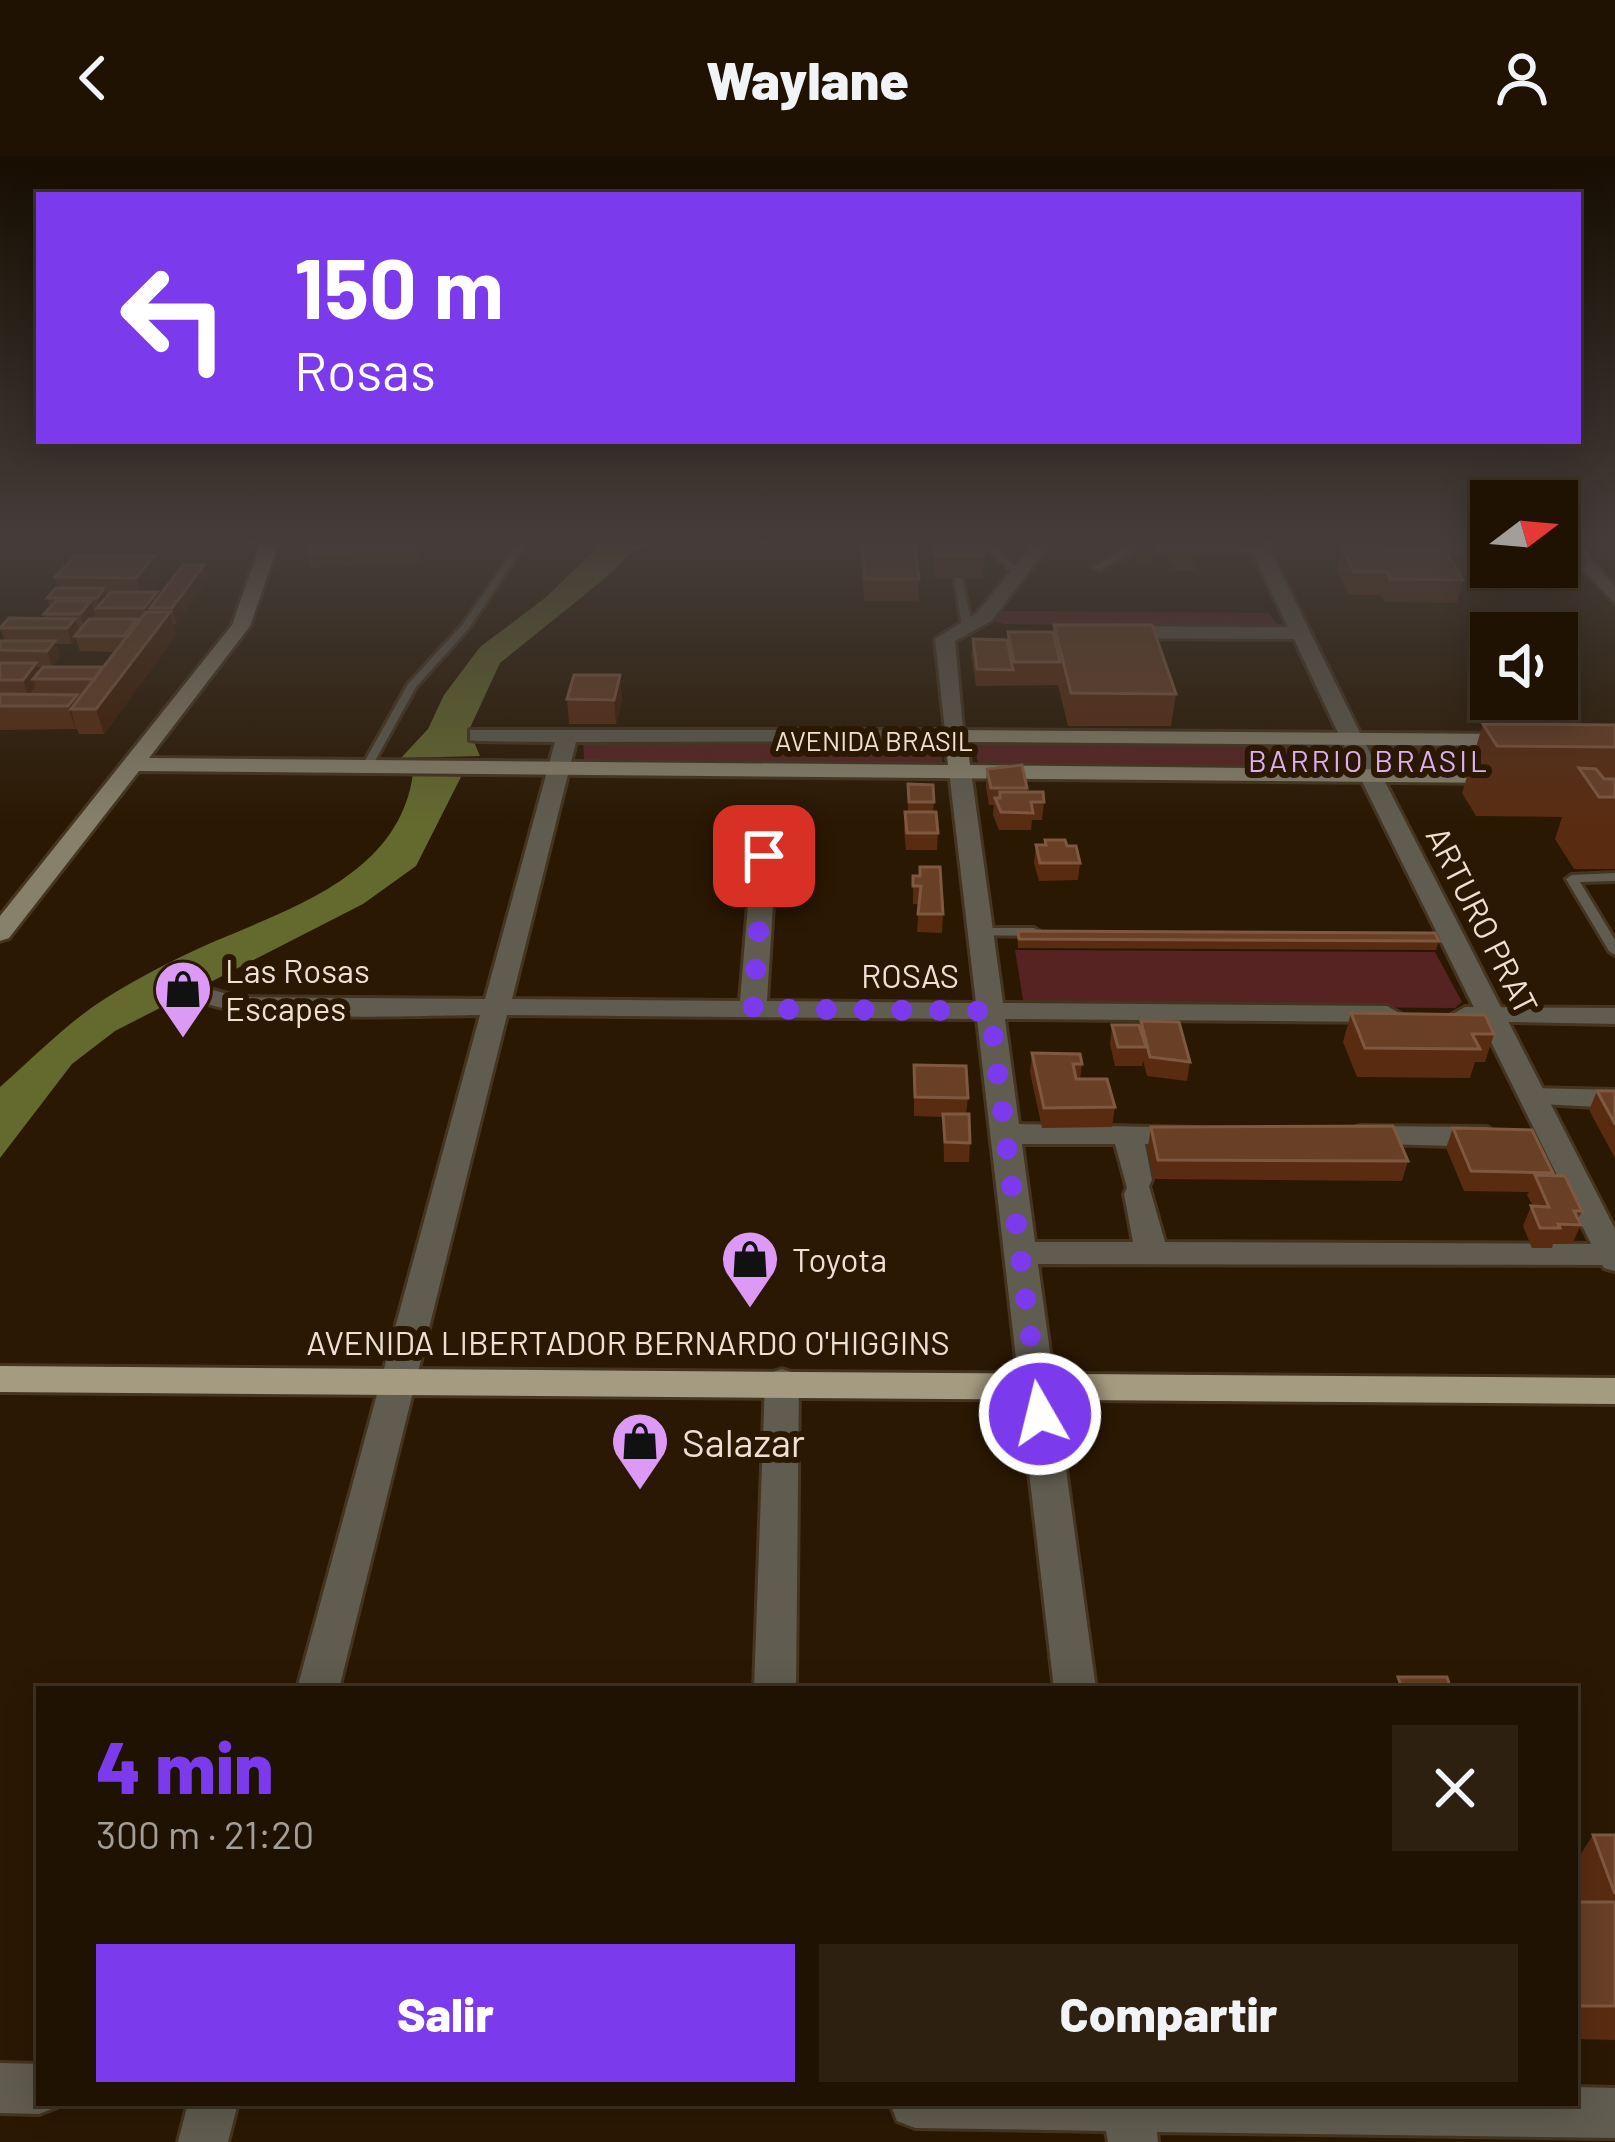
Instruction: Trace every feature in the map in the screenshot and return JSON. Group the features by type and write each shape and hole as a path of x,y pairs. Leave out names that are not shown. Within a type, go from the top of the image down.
{"main road":[{"path":"0,933 232,638"},
{"path":"956,736 960,771"},
{"name":"AVENIDA BRASIL","path":"956,736 1539,740"},
{"name":"AVENIDA BRASIL","path":"133,764 1522,776"},
{"name":"AVENIDA LIBERTADOR BERNARDO O'HIGGINS","path":"0,1379 1615,1391"}],"street":[{"path":"952,638 945,644 956,736"},
{"name":"ARTURO PRAT","path":"1301,638 1370,774 1440,935 1491,1015 1532,1097 1529,1137 1614,1258"},
{"name":"AVENIDA BRASIL","path":"478,734 956,736"},
{"path":"319,1686 567,735"},
{"path":"960,771 1075,1686"},
{"path":"753,1009 764,856"},
{"name":"ROSAS","path":"206,996 236,1005 1615,1016"},
{"path":"1532,1097 1615,1099"},
{"path":"1005,1134 1222,1136"},
{"path":"1128,1135 1151,1254"},
{"path":"1340,1136 1529,1137"},
{"path":"1019,1253 1614,1258"},
{"path":"776,1686 782,1382"},
{"path":"0,2088 36,2089"},
{"path":"203,2142 212,2106"},
{"path":"961,2106 1130,2117 1615,2113"}],"lane":[{"path":"376,766 412,686 455,638"},
{"path":"1615,877 1572,879 1615,951"},
{"path":"980,932 1059,932"}],"shaded area":[{"path":"492,638 531,638 500,663 469,730 480,756 401,758 428,729 444,695"},
{"path":"583,739 939,740 943,766 584,759"},
{"path":"974,742 1333,746 1344,767 978,764"},
{"path":"1369,748 1615,749 1615,774 1383,773"},
{"path":"464,771 416,866 363,904 115,1031 72,1064 0,1158 0,1087 65,1029 154,970 302,903 363,864 404,809 413,773"},
{"path":"1015,950 1435,952 1462,1002 1455,1008 1032,1005 1023,1000"}],"building":[{"path":"126,638 150,638 96,709 71,709"},
{"path":"1009,638 1054,638 1060,662 1014,662"},
{"path":"1057,638 1156,638 1176,694 1071,693"},
{"path":"973,639 1007,640 1013,670 977,669"},
{"path":"0,641 55,641 47,651 0,650"},
{"path":"0,663 36,663 23,680 0,680"},
{"path":"43,667 103,667 94,679 33,679"},
{"path":"574,675 620,675 614,700 567,699"},
{"path":"0,694 77,695 68,706 0,706"},
{"path":"1483,724 1615,725 1615,747 1497,746"},
{"path":"1022,765 1027,788 991,788 987,769"},
{"path":"1579,768 1596,769 1604,779 1615,779 1615,797 1599,797"},
{"path":"908,784 933,785 934,802 909,802"},
{"path":"1000,792 1043,792 1044,802 1031,802 1033,813 1001,812 995,798 1000,798"},
{"path":"905,812 936,812 938,833 907,833"},
{"path":"1045,840 1065,840 1067,846 1076,846 1080,863 1040,863 1036,845 1046,845"},
{"path":"920,867 940,867 943,914 918,914 921,886 913,886 913,876 920,876"},
{"path":"1018,931 1435,933 1439,941 1019,939"},
{"path":"1351,1013 1485,1015 1494,1034 1472,1034 1480,1049 1365,1048"},
{"path":"1141,1021 1179,1022 1190,1062 1150,1057"},
{"path":"1112,1025 1139,1025 1146,1047 1118,1047"},
{"path":"1032,1053 1080,1054 1082,1064 1073,1064 1076,1079 1107,1079 1115,1107 1044,1108"},
{"path":"914,1065 966,1066 968,1098 915,1097"},
{"path":"1597,1091 1615,1091 1615,1124"},
{"path":"943,1114 969,1114 970,1143 945,1142"},
{"path":"1393,1126 1408,1161 1158,1160 1151,1127"},
{"path":"1453,1128 1532,1130 1553,1173 1471,1171"},
{"path":"1535,1175 1565,1176 1582,1211 1574,1211 1581,1225 1540,1228 1531,1206 1549,1207"},
{"path":"1398,1677 1447,1677 1450,1686 1401,1686"},
{"path":"1593,1835 1615,1835 1615,1894"},
{"path":"1578,1902 1615,1902 1615,2006 1578,2006"}],"place":[{"name":"Las Rosas Escapes","path":"183,1040"},
{"name":"Toyota","path":"750,1310"},
{"name":"Salazar","path":"640,1492"}],"district":[{"name":"BARRIO BRASIL","path":"1369,760"}],"route":[{"path":"764,856 753,1009 990,1011 1040,1414"}]}
